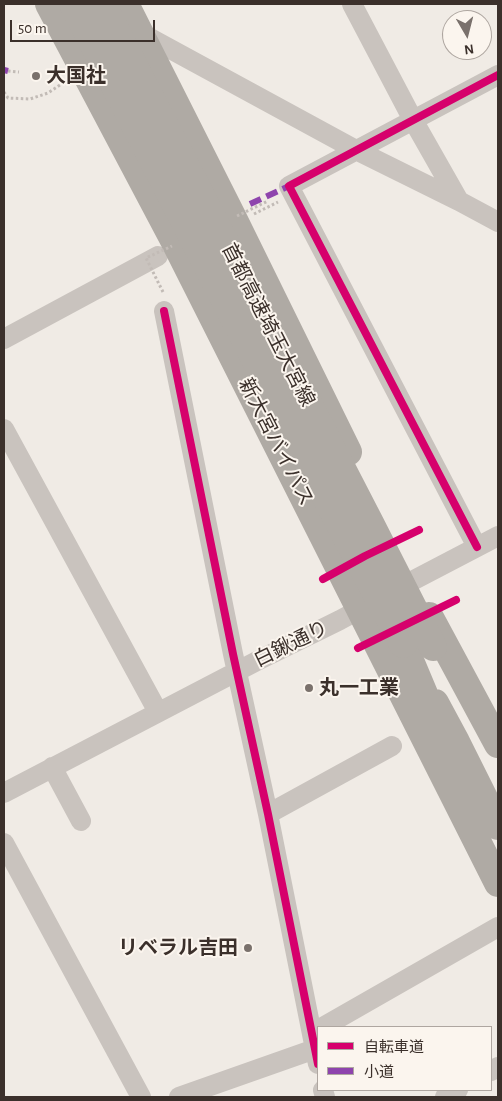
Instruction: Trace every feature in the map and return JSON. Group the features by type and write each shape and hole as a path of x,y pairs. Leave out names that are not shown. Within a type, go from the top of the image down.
{"highway":[{"name":"新大宮バイパス","path":"49,4 177,246 498,883"},
{"name":"首都高速埼玉大宮線","path":"73,4 403,644"},
{"name":"首都高速埼玉大宮線","path":"102,4 372,524 433,647"},
{"path":"124,4 232,216 428,614 498,744"},
{"path":"403,644 456,742 498,826"},
{"path":"403,644 463,787 498,863"},
{"path":"433,647 498,759"},
{"path":"433,647 471,735 498,789"}],"street":[{"path":"352,4 413,120 459,201"},
{"path":"139,32 356,150 498,222"},
{"path":"477,547 289,186 498,75"},
{"path":"5,334 152,257"},
{"path":"163,302 237,672 317,1041 191,1095"},
{"path":"4,429 158,712"},
{"name":"白鍬通り","path":"4,793 158,712 340,620 498,536"},
{"path":"268,814 392,746"},
{"path":"52,767 81,821"},
{"path":"4,843 141,1097"},
{"path":"341,1026 498,927"},
{"path":"445,1097 456,1091"}],"path":[{"path":"8,71 20,72"},
{"path":"4,92 8,98 30,99 48,93 68,80"},
{"path":"254,214 270,206"},
{"path":"152,257 163,302"}],"marked path":[{"path":"4,70 8,71"},
{"path":"250,204 289,186"}],"cycle path":[{"path":"477,547 289,186 498,75"},
{"path":"164,311 317,1059"},
{"path":"323,579 419,530"},
{"path":"358,648 456,600"}],"place":[{"name":"大国社","path":"36,76"},
{"name":"丸一工業","path":"309,688"},
{"name":"リベラル吉田","path":"248,948"}]}
